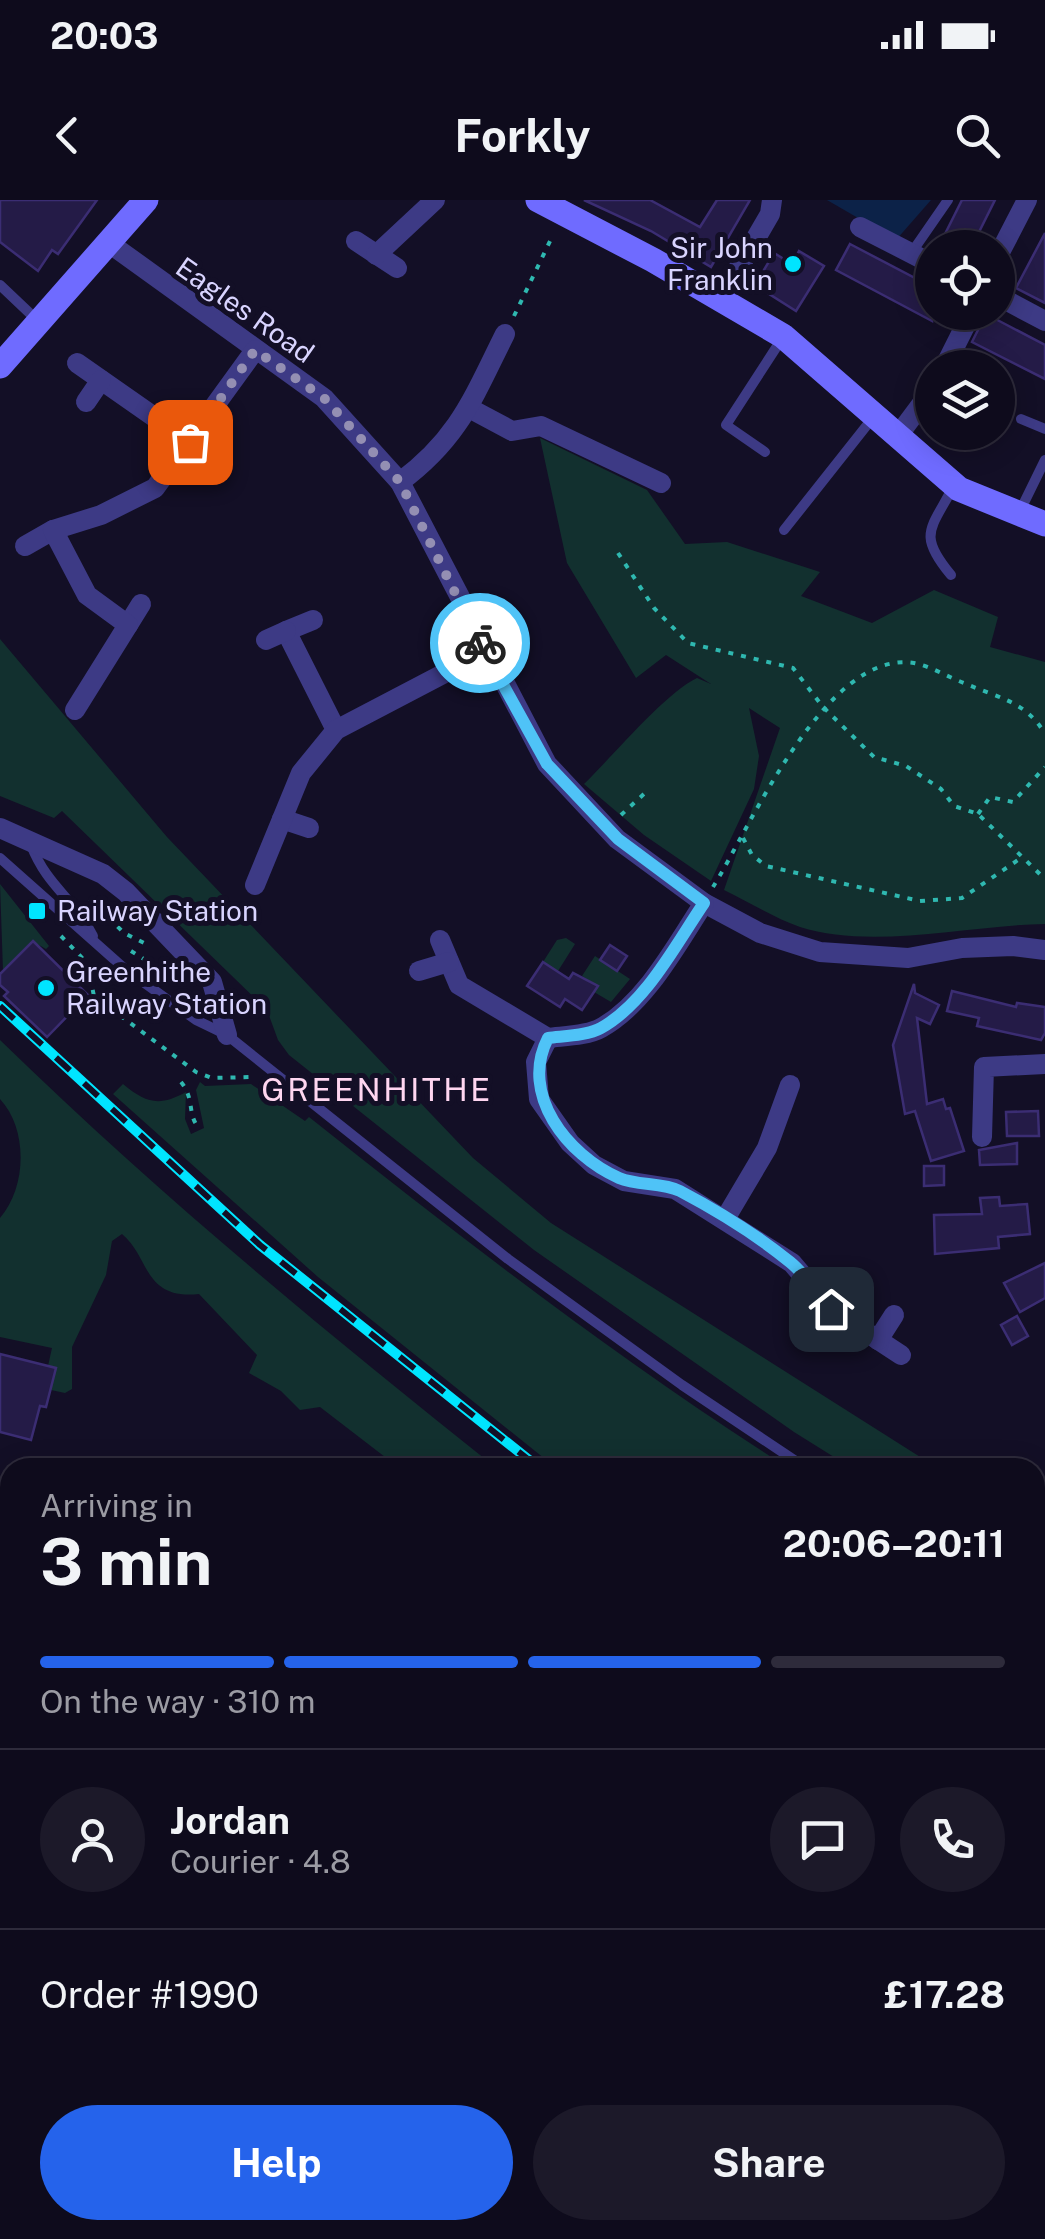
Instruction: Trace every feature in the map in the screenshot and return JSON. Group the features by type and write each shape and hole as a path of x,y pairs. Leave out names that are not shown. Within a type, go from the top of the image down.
{"main road":[{"path":"0,366 146,200"},
{"path":"538,200 783,336 900,433 954,484 1045,524"}],"street":[{"path":"376,255 435,200"},
{"path":"720,300 770,214 772,200"},
{"path":"1011,230 1027,200"},
{"path":"860,227 915,255"},
{"path":"356,242 397,268"},
{"name":"Eagles Road","path":"109,243 324,398 400,482 485,652 547,764 607,828 704,903 760,934 820,952 908,958 962,948 1013,946 1045,950"},
{"path":"1015,305 1045,321"},
{"path":"400,482 437,454 469,408 505,334"},
{"path":"25,546 53,530 100,516 155,488 255,350"},
{"path":"76,363 190,442"},
{"path":"86,402 100,380"},
{"path":"469,408 512,431 541,426 661,483"},
{"path":"900,433 915,413"},
{"path":"53,530 88,594 128,625"},
{"path":"75,710 141,604"},
{"path":"266,640 314,620"},
{"path":"286,631 336,730"},
{"path":"255,885 301,773 336,730 485,652"},
{"path":"282,819 309,828"},
{"path":"0,828 103,874 140,905 212,982 227,1035"},
{"path":"440,940 459,985 548,1038 600,1030 632,1001 666,961 704,903"},
{"path":"418,971 449,962"},
{"path":"548,1038 536,1062 540,1098 570,1143 594,1165 624,1180 676,1188 792,1263 831,1309 900,1355"},
{"path":"961,1071 1045,1064"},
{"path":"982,1137 984,1068"},
{"path":"724,1219 767,1148 790,1085"},
{"path":"878,1340 894,1315"},
{"path":"1045,1734 1045,1779"}],"lane":[{"path":"911,253 948,200"},
{"path":"0,285 39,322"},
{"path":"765,452 726,425 783,336"},
{"path":"784,530 876,414"},
{"path":"1022,418 1045,429"},
{"path":"1019,514 1045,460"},
{"path":"952,575 930,549 929,535 954,484"},
{"path":"31,845 43,876 81,913 94,937"},
{"path":"0,858 158,994 227,1035 508,1259 792,1458"}],"path":[{"path":"505,334 564,213"},
{"path":"618,552 654,608 688,643 794,668 823,707 874,757 906,766 942,790 954,806 978,814 1045,879"},
{"path":"704,903 775,774 823,707 876,666 913,663 1032,711 1045,734"},
{"path":"978,814 990,797 1013,802 1045,767"},
{"path":"607,828 645,793"},
{"path":"743,838 766,866 920,901 962,898 1021,858"},
{"path":"144,943 118,931 122,944 190,988"},
{"path":"86,963 94,996 196,1072 212,1078 258,1078"},
{"path":"181,1082 191,1095 193,1121 198,1128"}],"green space":[{"path":"540,438 647,490 685,544 727,542 820,572 801,596 872,623 934,590 998,617 990,647 1045,662 1045,924 889,936 828,934 790,923 724,890 780,728 749,708 759,756 754,789 711,881 644,835 584,784 684,686 697,678 711,684 666,655 636,678 567,563"},
{"path":"0,639 167,837 473,1158 551,1223 922,1458 836,1458 534,1250 289,1055 278,1040 267,1010 62,811 54,818 0,796"},
{"path":"0,884 49,946 46,949 32,941 3,971"},
{"path":"566,938 575,944 558,971 543,962 557,940"},
{"path":"595,956 630,979 611,1002 594,992 597,986 582,976"},
{"path":"0,1040 242,1260 484,1458 386,1458 320,1407 300,1410 281,1391 249,1373 257,1355 199,1294 181,1294 157,1284 122,1234 112,1241 106,1275 72,1347 72,1389 65,1393 51,1390 56,1368 48,1366 52,1348 0,1337 0,1218 15,1191 21,1158 16,1126 0,1099"},
{"path":"200,1082 205,1086 251,1084 305,1121 309,1117 544,1298 773,1458 544,1458 318,1277 113,1094 123,1084 153,1101 186,1092 185,1119 191,1134 204,1128 196,1090"}],"water":[{"path":"827,200 931,200 896,240"}],"building":[{"path":"0,200 97,200 58,254 52,250 38,271 0,242"},
{"path":"584,200 650,200 700,227 717,200 750,200 711,267 651,231"},
{"path":"962,200 995,200 980,230 947,230"},
{"path":"1045,233 1045,303 1016,288"},
{"path":"850,244 915,278 915,312 836,270"},
{"path":"799,251 824,266 796,311 755,285 774,253 792,264"},
{"path":"1015,329 1045,345 1045,379 1015,364 1015,350 988,350 972,342 978,330"},
{"name":"Greenhithe Railway Station","path":"33,941 88,995 47,1037 4,996 8,992 0,985 0,974"},
{"path":"610,945 627,956 617,971 600,960"},
{"path":"543,962 569,979 573,973 598,986 582,1010 565,999 560,1007 527,986"},
{"path":"914,984 915,993 939,1005 930,1024 917,1018 927,1104 943,1099 946,1109 950,1108 964,1151 931,1161 915,1111 905,1114 893,1045"},
{"path":"952,991 1016,1007 1017,1003 1045,1007 1045,1033 1041,1040 977,1026 979,1018 947,1011"},
{"path":"1038,1111 1039,1136 1007,1136 1006,1112"},
{"path":"1017,1143 1017,1164 980,1165 979,1150"},
{"path":"924,1166 944,1166 944,1185 924,1186"},
{"path":"999,1197 1000,1206 1027,1204 1030,1234 998,1237 999,1248 935,1254 934,1215 982,1214 980,1198"},
{"path":"1045,1263 1045,1298 1020,1312 1004,1283"},
{"path":"1017,1316 1028,1336 1012,1345 1001,1325"},
{"path":"0,1354 56,1368 46,1407 40,1406 31,1440 0,1432"}],"railway":[{"path":"0,1006 260,1245 526,1458"}],"way so far":[{"path":"190,442 255,350 324,398 400,482 480,643"}],"place":[{"name":"Sir John Franklin","path":"793,264"},
{"name":"Railway Station","path":"37,911"},
{"name":"Greenhithe Railway Station","path":"46,988"}],"district":[{"name":"GREENHITHE","path":"377,1090"}],"route":[{"path":"480,643 547,764 618,839 704,903 666,961 632,1001 600,1030 548,1038 536,1062 540,1098 570,1143 594,1165 624,1180 676,1188 792,1263 831,1309"}]}
